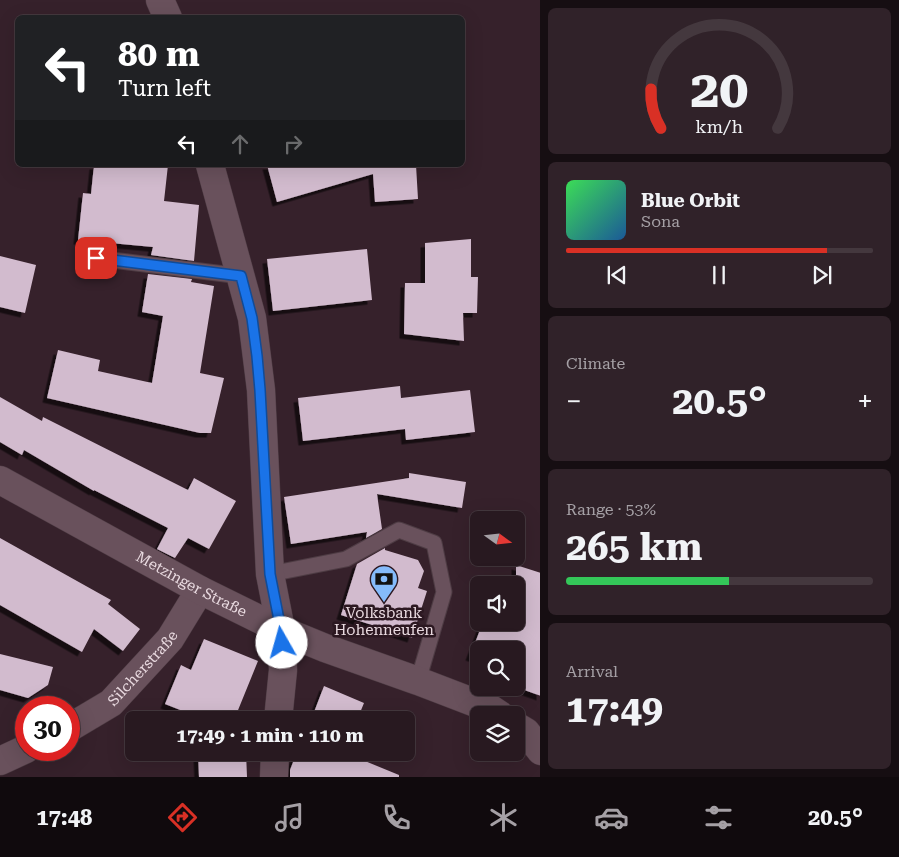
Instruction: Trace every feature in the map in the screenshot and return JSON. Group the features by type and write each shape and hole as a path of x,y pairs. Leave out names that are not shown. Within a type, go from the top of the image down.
{"street":[{"path":"160,0 167,15"},
{"path":"211,167 252,318 259,372 270,574 281,630 284,670 279,711"},
{"name":"Metzinger Straße","path":"0,480 200,590 281,630 483,706"},
{"name":"Silcherstraße","path":"80,721 111,702 170,639 200,590"},
{"path":"525,731 540,751"},
{"path":"0,761 15,754"},
{"path":"274,777 275,761"}],"lane":[{"path":"96,258 241,276"},
{"path":"270,574 346,559 399,530 434,543 444,592 418,681"}],"building":[{"path":"94,167 168,167 164,201 199,205 194,261 151,255 153,247 78,240 83,193 91,194"},
{"path":"268,167 416,167 418,199 375,202 373,174 277,202"},
{"path":"471,239 471,277 478,277 477,313 463,313 464,341 404,334 405,283 425,283 425,243"},
{"path":"367,249 372,300 273,311 267,259"},
{"path":"0,256 36,265 25,313 0,307"},
{"path":"148,274 192,279 191,282 214,286 200,373 224,378 211,433 200,433 47,398 58,350 100,360 98,371 152,383 163,316 142,312"},
{"path":"400,386 401,398 470,390 475,432 406,440 405,429 303,441 298,398"},
{"path":"0,397 42,421 43,417 188,490 194,478 236,501 209,549 188,538 175,558 157,549 168,528 94,491 24,450 22,455 0,442"},
{"path":"409,473 466,482 462,508 377,494 382,529 366,538 367,532 291,544 284,497 409,478"},
{"path":"0,538 111,600 108,604 140,629 123,651 94,629 82,652 0,605"},
{"name":"Volksbank Hohenneufen","path":"385,548 385,550 418,560 424,571 418,588 427,591 412,638 341,615 357,564"},
{"path":"516,566 540,573 540,696 525,690 525,641 476,641 480,631 525,631 525,576 516,576"},
{"path":"204,639 258,661 238,711 183,711 165,704 181,665 191,670"},
{"path":"0,654 53,667 48,685 31,696 21,696 0,690"},
{"path":"324,686 364,703 361,711 314,711"},
{"path":"198,761 246,761 247,777 199,777"},
{"path":"294,761 365,761 399,775 399,777 290,777"}],"place":[{"name":"Volksbank Hohenneufen","path":"384,603"}],"route":[{"path":"96,258 241,276 252,318 257,356 270,574 282,643"}]}
